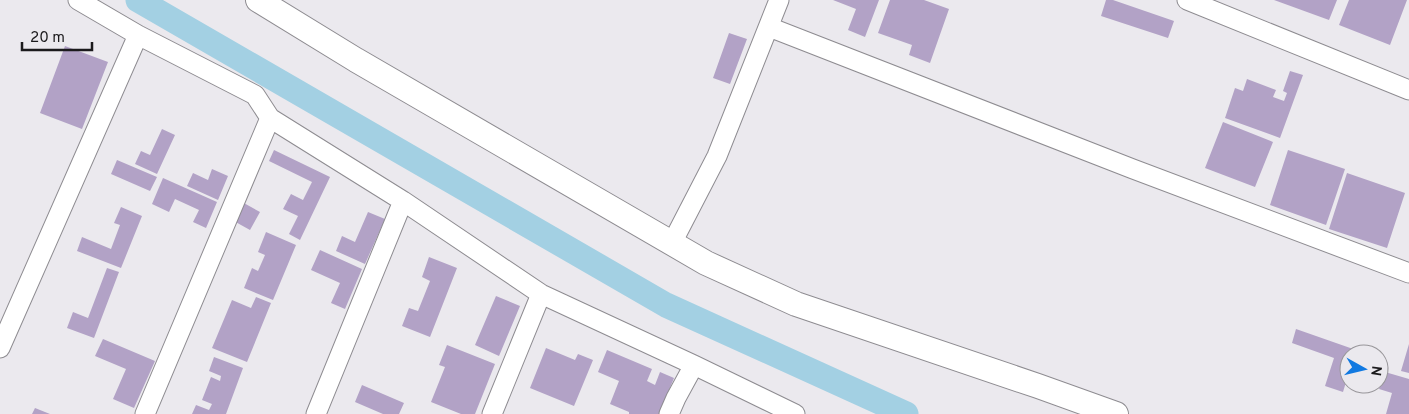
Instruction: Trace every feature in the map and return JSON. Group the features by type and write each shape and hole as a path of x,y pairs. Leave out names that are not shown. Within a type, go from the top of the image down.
{"street":[{"path":"78,0 138,35 255,95 270,118 403,201 540,294 795,414"},
{"path":"258,0 364,64 706,263 796,304 1116,414"},
{"path":"672,243 717,156 779,0"},
{"path":"1187,0 1409,90"},
{"path":"769,27 1132,169 1409,273"},
{"path":"0,348 138,35"},
{"path":"144,414 270,118"},
{"path":"316,414 403,201"},
{"path":"492,414 540,294"},
{"path":"669,414 694,365"}],"building":[{"path":"833,0 879,0 865,37 848,30 856,9"},
{"path":"890,0 924,0 949,9 930,63 909,55 912,45 878,33"},
{"path":"1106,0 1113,0 1174,21 1168,38 1101,16"},
{"path":"1274,0 1337,0 1329,20"},
{"path":"1349,0 1407,0 1390,45 1339,25"},
{"path":"729,33 747,39 730,84 713,78"},
{"path":"65,46 108,62 82,129 40,113"},
{"path":"1290,71 1303,75 1280,138 1225,118 1235,88 1243,91 1247,79 1276,90 1273,97 1284,101 1287,93 1283,91"},
{"path":"1223,122 1273,142 1255,187 1205,168"},
{"path":"162,129 175,135 157,174 135,164 141,151 150,155"},
{"path":"274,150 330,177 300,240 289,234 298,216 283,209 291,194 303,200 312,182 269,161"},
{"path":"1288,150 1345,169 1326,225 1270,205"},
{"path":"117,160 157,177 150,191 111,174"},
{"path":"212,169 228,176 218,200 187,186 193,173 208,180"},
{"path":"1347,173 1405,193 1387,248 1329,229"},
{"path":"163,178 217,202 206,228 193,222 199,210 175,199 169,212 152,204"},
{"path":"242,202 260,212 250,230 232,220"},
{"path":"121,207 142,216 121,268 77,251 82,237 111,249 120,225 114,223"},
{"path":"368,212 385,219 365,264 336,251 342,236 355,242"},
{"path":"266,232 296,245 273,300 244,288 252,268 258,271 265,255 258,252"},
{"path":"320,250 362,269 345,309 331,303 340,283 311,270"},
{"path":"429,257 457,268 430,337 402,326 409,308 418,311 430,281 422,277"},
{"path":"107,268 119,272 94,338 67,328 73,312 88,318"},
{"path":"496,296 520,306 499,356 475,345"},
{"path":"256,297 271,303 247,362 212,348 232,300 251,308"},
{"path":"1296,329 1339,344 1339,391 1325,386 1334,358 1292,343"},
{"path":"103,339 155,361 134,408 113,399 126,369 95,356"},
{"path":"1409,344 1409,373 1401,371"},
{"path":"447,345 495,364 475,414 461,414 431,402 445,367 439,365"},
{"path":"546,348 575,360 578,354 593,360 574,406 530,388"},
{"path":"607,350 652,369 647,381 655,385 660,372 674,378 659,414 629,414 629,412 610,404 619,381 598,372"},
{"path":"214,357 243,368 226,414 192,414 196,405 209,410 212,404 202,400 211,377 220,381 221,376 209,371"},
{"path":"1389,373 1409,379 1409,414 1386,414 1392,393 1389,392"},
{"path":"362,385 404,403 399,414 383,414 355,402"},
{"path":"35,408 50,414 32,414"}],"waterway":[{"path":"138,0 666,305 906,414"}]}
